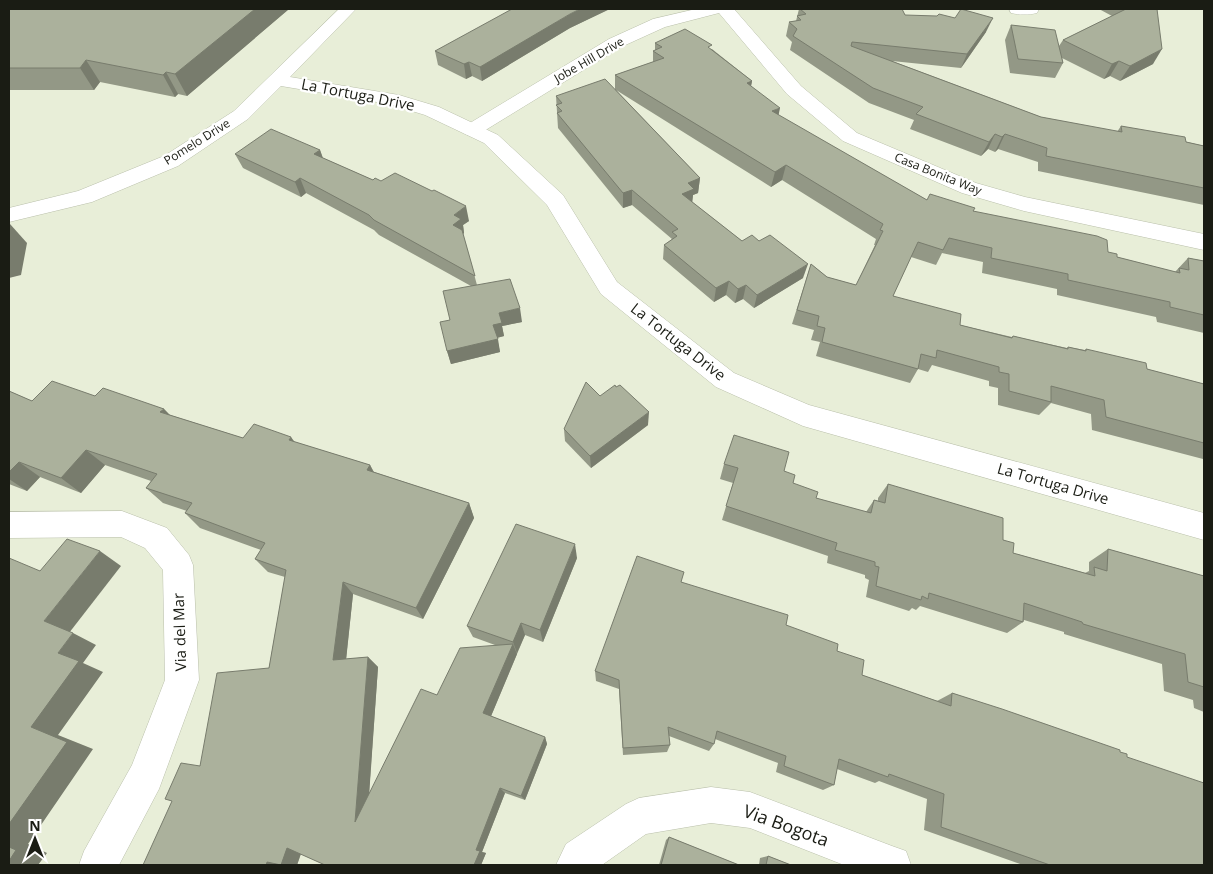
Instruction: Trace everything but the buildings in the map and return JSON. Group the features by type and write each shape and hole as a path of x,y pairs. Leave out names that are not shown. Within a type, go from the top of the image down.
{"street":[{"name":"Pomelo Drive","path":"9,215 84,197 171,161 241,114 348,9"},
{"name":"Jobe Hill Drive","path":"472,130 615,43 659,23 715,9"},
{"name":"Casa Bonita Way","path":"725,9 794,90 850,136 970,188 1024,204 1204,242"},
{"path":"1017,9 1031,9"},
{"name":"La Tortuga Drive","path":"277,80 392,99 432,111 491,139 555,200 609,288 725,380 803,415 1204,527"},
{"name":"Via del Mar","path":"9,525 122,524 156,538 178,565 182,680 146,776 98,865"},
{"name":"Via Bogota","path":"575,865 580,858 639,817 711,804 750,810 892,865"}]}
